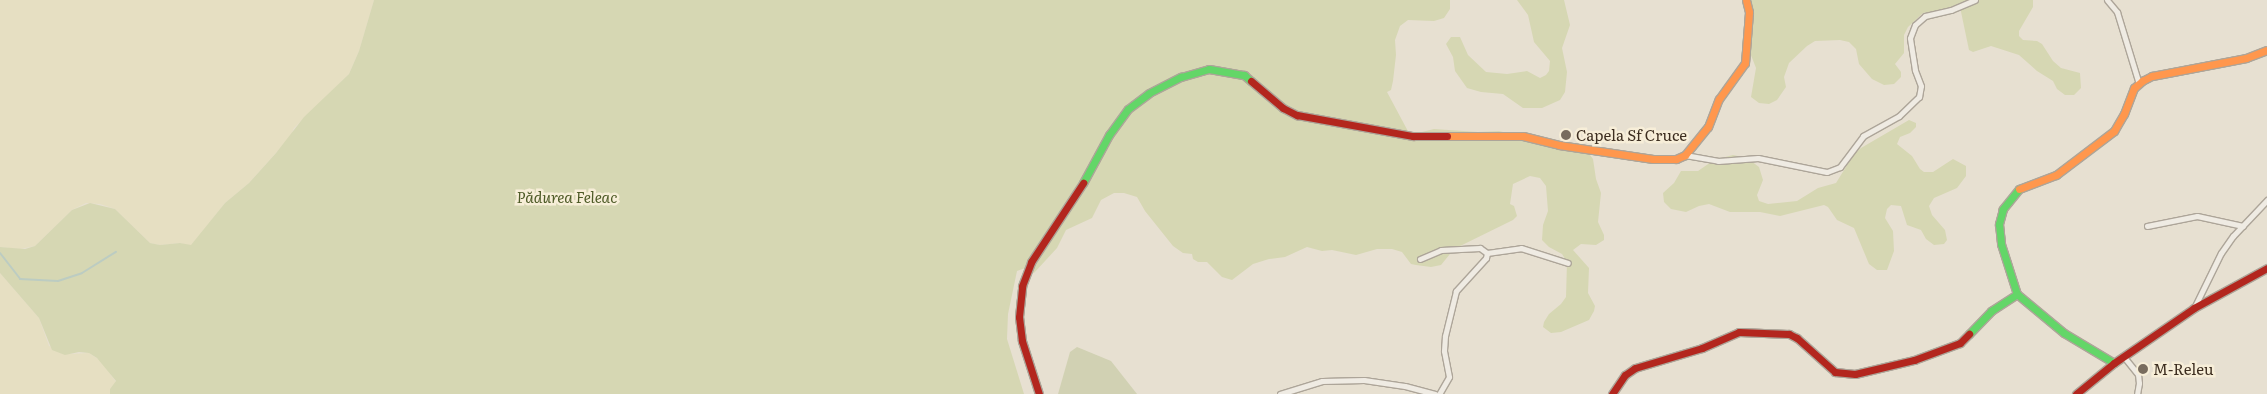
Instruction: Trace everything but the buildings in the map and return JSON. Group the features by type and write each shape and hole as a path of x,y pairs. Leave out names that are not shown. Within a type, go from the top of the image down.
{"street":[{"path":"1039,394 1022,341 1019,317 1022,286 1030,262 1078,192 1109,135 1128,109 1149,93 1181,77 1210,69 1244,75 1283,108 1298,115 1413,136 1523,136 1559,145 1652,159 1676,159 1685,155 1708,127 1719,99 1736,79 1745,63 1749,12 1746,0"},
{"path":"1685,155 1718,161 1758,158 1827,172 1840,167 1863,136 1873,128 1899,116 1918,97 1921,86 1915,70 1910,38 1914,25 1926,16 1951,10 1975,0"},
{"path":"2107,0 2117,12 2138,84"},
{"path":"2114,363 2106,356 2064,333 2017,294 2001,244 1999,224 2003,209 2016,190 2056,175 2114,131 2124,114 2134,88 2138,84 2152,76 2246,58 2267,50"},
{"path":"2194,308 2221,253 2267,200"},
{"path":"2146,226 2197,216 2243,226"},
{"path":"1420,259 1440,250 1480,248 1487,253 1521,248 1568,263"},
{"path":"1439,394 1449,377 1444,351 1445,336 1456,291 1486,258 1487,253"},
{"path":"2076,394 2114,363 2194,308 2267,268"},
{"path":"1612,394 1625,376 1635,368 1702,348 1738,332 1789,334 1797,338 1834,372 1840,373 1855,374 1914,360 1960,343 1991,311 2017,294"},
{"path":"2124,357 2138,374 2140,383 2136,394"},
{"path":"1280,394 1322,381 1364,380 1405,386 1435,394"}],"shaded area":[{"path":"0,0 374,0 359,51 349,74 294,128 290,137 249,183 225,203 191,246 180,243 160,245 150,243 115,209 100,204 86,203 72,210 35,246 20,249 0,247"},
{"path":"0,273 39,318 49,346 70,354 89,353 101,361 116,382 110,389 110,394 0,394"}],"green space":[{"name":"Pădurea Feleac","path":"374,0 1450,0 1450,9 1444,18 1434,21 1408,20 1400,26 1395,40 1396,55 1393,81 1391,90 1387,92 1410,135 1434,129 1478,132 1499,131 1586,152 1590,155 1593,159 1596,179 1601,193 1598,222 1604,235 1604,240 1596,245 1581,244 1573,250 1589,268 1588,293 1595,306 1594,311 1589,320 1561,332 1551,333 1543,327 1549,314 1566,297 1567,262 1562,254 1549,247 1542,240 1543,225 1548,211 1546,186 1540,178 1530,176 1513,184 1510,204 1514,206 1517,216 1513,220 1454,249 1441,265 1431,267 1411,264 1402,252 1392,249 1377,249 1356,255 1332,250 1322,251 1307,247 1285,257 1253,264 1232,280 1222,277 1207,262 1198,262 1193,259 1192,254 1183,253 1173,246 1145,211 1137,197 1124,193 1114,193 1101,200 1092,218 1066,230 1057,248 1034,273 1030,272 1028,267 1017,271 1008,314 1007,339 1024,394 110,394 110,389 116,381 97,358 89,353 79,352 65,355 52,350 39,318 0,273 0,247 25,249 35,246 72,210 90,203 115,209 150,243 160,245 180,243 191,245 225,203 249,183 276,153 304,117 349,74 359,51"},
{"path":"1517,0 1564,0 1570,25 1562,48 1567,72 1565,92 1560,100 1542,108 1523,108 1503,94 1481,92 1467,88 1455,71 1453,57 1446,44 1451,37 1460,37 1468,55 1486,72 1507,74 1527,71 1540,78 1546,75 1549,71 1550,61 1534,42 1528,15"},
{"path":"1746,0 2033,0 2033,7 2019,31 2019,36 2023,40 2037,41 2042,44 2053,61 2061,68 2080,73 2081,88 2074,95 2065,95 2057,89 2053,81 2037,71 2019,55 1991,46 1973,52 1969,50 1960,7 1923,13 1908,27 1904,35 1904,53 1895,64 1901,72 1901,77 1894,84 1884,85 1872,79 1859,64 1856,49 1849,42 1840,40 1815,41 1789,63 1784,77 1786,87 1777,100 1769,104 1759,103 1751,97 1756,68 1749,50 1753,15"},
{"path":"1909,120 1916,123 1916,127 1910,133 1900,137 1897,144 1912,156 1920,169 1924,172 1933,172 1953,159 1966,166 1966,176 1957,188 1934,198 1929,206 1932,215 1945,230 1947,240 1944,244 1934,245 1926,239 1921,230 1907,225 1901,206 1891,205 1887,209 1885,218 1893,231 1894,251 1887,270 1877,270 1869,264 1854,228 1837,220 1828,207 1824,205 1780,216 1760,212 1730,212 1709,204 1686,212 1671,209 1664,202 1663,193 1674,183 1681,171 1698,171 1714,160 1733,155 1747,158 1759,167 1763,180 1757,195 1759,201 1768,204 1797,201 1818,188 1836,183 1854,154"},
{"path":"1077,347 1111,361 1137,394 1058,394 1070,352"}],"waterway":[{"path":"0,253 20,279 58,281 82,273 116,252"}],"traffic: fast":[{"path":"1083,183 1109,135 1128,109 1149,93 1181,77 1209,69 1244,75 1251,81"},
{"path":"2019,189 2003,209 1999,224 2001,244 2017,294 2064,333 2114,363"},
{"path":"1969,334 1991,311 2017,294"}],"traffic: slow":[{"path":"1447,136 1523,136 1559,145 1653,159 1676,159 1685,155 1708,127 1719,99 1745,63 1749,12 1746,0"},
{"path":"2019,189 2056,175 2114,131 2124,114 2134,88 2142,81 2152,76 2246,58 2267,50"}],"traffic: jam":[{"path":"1251,81 1283,108 1297,115 1413,136 1447,136"},
{"path":"1039,394 1022,341 1019,317 1022,286 1031,262 1083,183"},
{"path":"2076,394 2114,363 2194,308 2267,268"},
{"path":"1612,394 1625,375 1635,368 1702,348 1739,332 1789,334 1797,338 1835,372 1855,374 1914,360 1960,343 1969,334"}],"place":[{"name":"Capela Sf Cruce","path":"1566,135"},
{"name":"M-Releu","path":"2143,369"}]}
